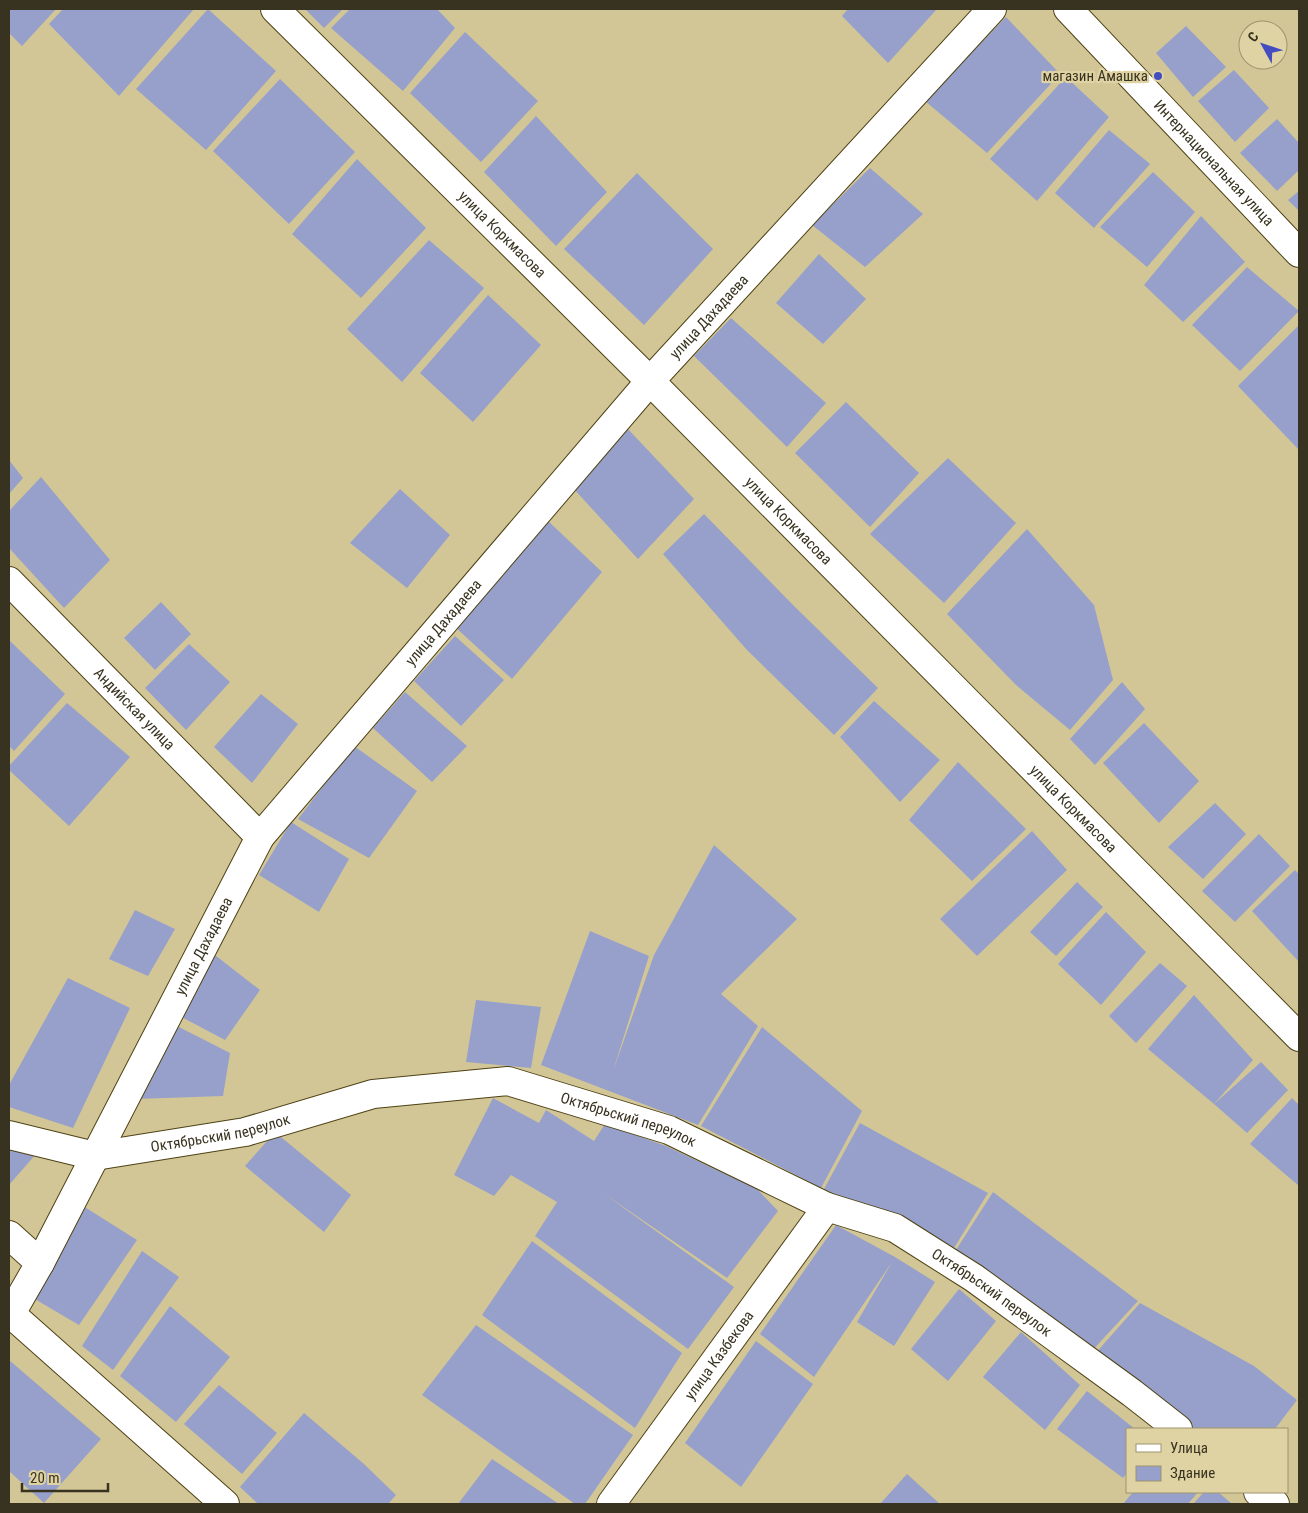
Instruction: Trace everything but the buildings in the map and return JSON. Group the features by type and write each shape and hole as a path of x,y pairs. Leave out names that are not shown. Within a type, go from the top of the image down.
{"street":[{"name":"улица Коркмасова","path":"275,9 650,381 1299,1036"},
{"name":"улица Дахадаева","path":"10,1316 40,1263 260,836 650,381 992,9"},
{"name":"Интернациональная улица","path":"1068,9 1299,253"},
{"name":"Андийская улица","path":"9,581 260,836"},
{"name":"Октябрьский переулок","path":"9,1135 95,1156 245,1132 373,1094 508,1081 669,1130 827,1207 895,1228 974,1278 1132,1393 1177,1428"},
{"name":"улица Казбекова","path":"611,1504 827,1207"},
{"path":"9,1235 40,1263"},
{"path":"10,1316 225,1504"},
{"path":"1259,1493 1274,1504"}],"place":[{"name":"магазин Амашка","path":"1158,76"}]}
